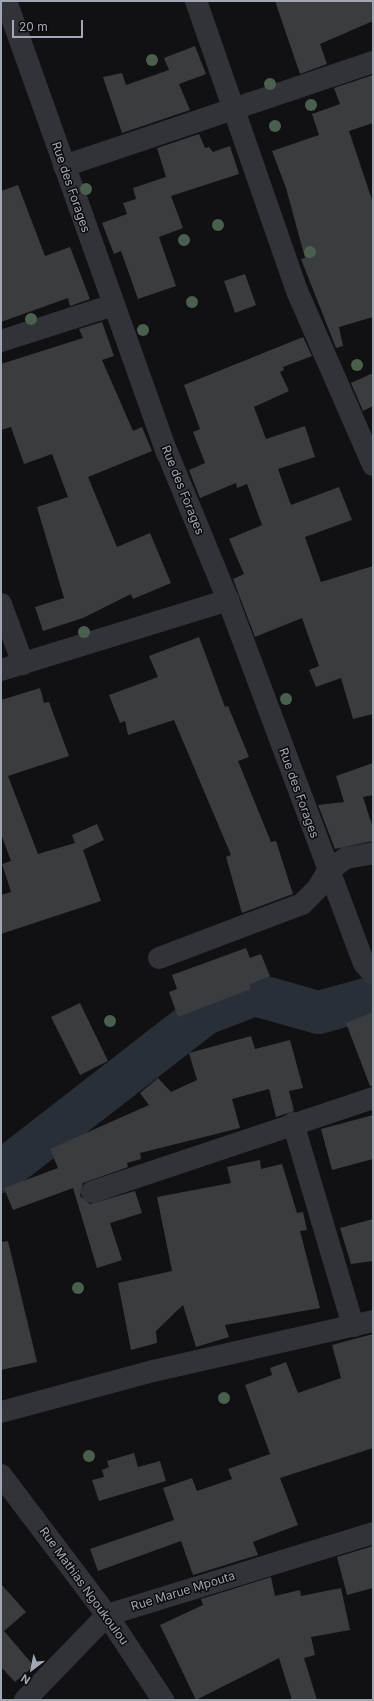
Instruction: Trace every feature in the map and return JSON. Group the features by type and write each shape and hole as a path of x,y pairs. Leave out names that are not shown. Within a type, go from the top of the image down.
{"street":[{"name":"Rue des Forages","path":"6,1 113,305 167,452 228,600 328,871 364,963 373,974"},
{"path":"196,1 297,291 373,464"},
{"path":"64,166 373,62"},
{"path":"1,342 113,305"},
{"path":"1,670 228,600"},
{"path":"1,604 23,664"},
{"path":"159,958 302,904 318,888 328,871 346,858 373,853"},
{"path":"92,1192 293,1123 373,1098"},
{"path":"1,1412 153,1371 363,1323 293,1123"},
{"name":"Rue Mathias Ngoukoulou","path":"1,1475 107,1615 163,1700"},
{"name":"Rue Marue Mpouta","path":"25,1700 107,1615 373,1533"}],"building":[{"path":"275,1 373,1 373,21 320,44 327,64 300,74"},
{"path":"195,46 206,74 179,84 190,110 122,133 103,77 122,73 126,85 169,70 164,58"},
{"path":"373,75 373,123 349,131 373,203 373,317 339,327 343,346 336,348 301,259 305,258 286,188 272,151 319,135 312,114 340,104 334,88"},
{"path":"199,134 205,148 209,147 213,152 230,146 239,174 171,196 183,228 159,237 176,286 138,299 121,251 114,254 102,223 127,214 123,203 136,199 133,188 166,177 157,148"},
{"path":"18,185 45,256 70,247 90,299 70,306 68,298 1,322 1,191"},
{"path":"245,274 256,305 235,313 224,281"},
{"path":"102,322 114,356 102,360 133,431 142,427 152,451 88,477 117,547 150,533 171,583 133,599 131,594 83,618 43,631 35,607 64,598 37,507 68,497 52,454 24,464 11,427 1,430 1,364 83,338 79,329"},
{"path":"303,337 312,356 283,367 284,370 280,372 289,391 254,407 266,439 305,426 315,457 278,469 291,505 339,487 352,520 305,537 321,582 373,566 373,714 353,719 341,678 316,687 309,670 319,666 302,618 255,637 233,579 244,574 229,539 262,525 247,484 237,488 236,483 200,498 189,470 205,463 193,432 200,429 184,385"},
{"path":"373,373 373,406 363,411 351,383"},
{"path":"199,637 225,707 228,706 249,757 238,761 271,842 276,841 293,894 242,913 226,857 231,855 174,720 128,735 125,721 120,723 109,695 158,677 149,656"},
{"path":"40,688 44,703 49,702 69,756 8,776 38,854 75,843 72,835 97,824 104,840 83,850 101,901 1,934 1,895 11,892 2,864 11,861 1,834 1,700"},
{"path":"373,763 373,795 363,797 373,828 373,841 335,849 318,805 344,802 336,776"},
{"path":"246,948 250,958 261,954 270,976 249,985 251,989 178,1017 169,992 177,989 172,975"},
{"path":"80,1003 108,1061 80,1075 51,1017"},
{"path":"373,1012 373,1086 370,1086 346,1023"},
{"path":"251,1036 255,1049 290,1040 303,1088 289,1091 294,1111 276,1117 269,1089 232,1099 240,1128 140,1153 141,1159 127,1163 128,1167 83,1183 80,1196 90,1204 135,1191 142,1213 110,1223 122,1260 97,1268 73,1188 13,1210 4,1188 58,1168 50,1149 149,1105 140,1093 158,1078 171,1092 197,1080 189,1053"},
{"path":"373,1115 373,1159 332,1170 321,1129"},
{"path":"260,1160 261,1169 282,1164 297,1213 303,1212 307,1230 300,1231 320,1308 225,1325 229,1337 196,1347 183,1305 156,1331 157,1343 131,1350 118,1283 172,1271 157,1197 231,1183 227,1167"},
{"path":"373,1219 373,1261 351,1264 340,1228"},
{"path":"8,1241 37,1362 1,1370 1,1242"},
{"path":"373,1334 373,1448 280,1478 298,1525 253,1542 258,1555 193,1575 181,1541 98,1571 90,1549 174,1520 163,1488 192,1478 197,1491 232,1479 228,1469 270,1454 245,1385 272,1375 270,1368 286,1362 298,1393 341,1378 332,1345"},
{"path":"134,1453 138,1467 160,1461 166,1481 99,1501 92,1480 104,1477 102,1470 109,1467 107,1461"},
{"path":"373,1546 373,1588 347,1595 337,1557"},
{"path":"271,1577 275,1596 300,1590 301,1596 341,1588 350,1630 311,1637 315,1655 304,1658 317,1700 292,1700 279,1658 196,1700 160,1625 203,1605 201,1599"},
{"path":"1,1584 26,1612 4,1631 34,1666 15,1682 1,1667"}],"waterway":[{"path":"1,1171 205,1013 254,994 318,1012 373,997"}]}
